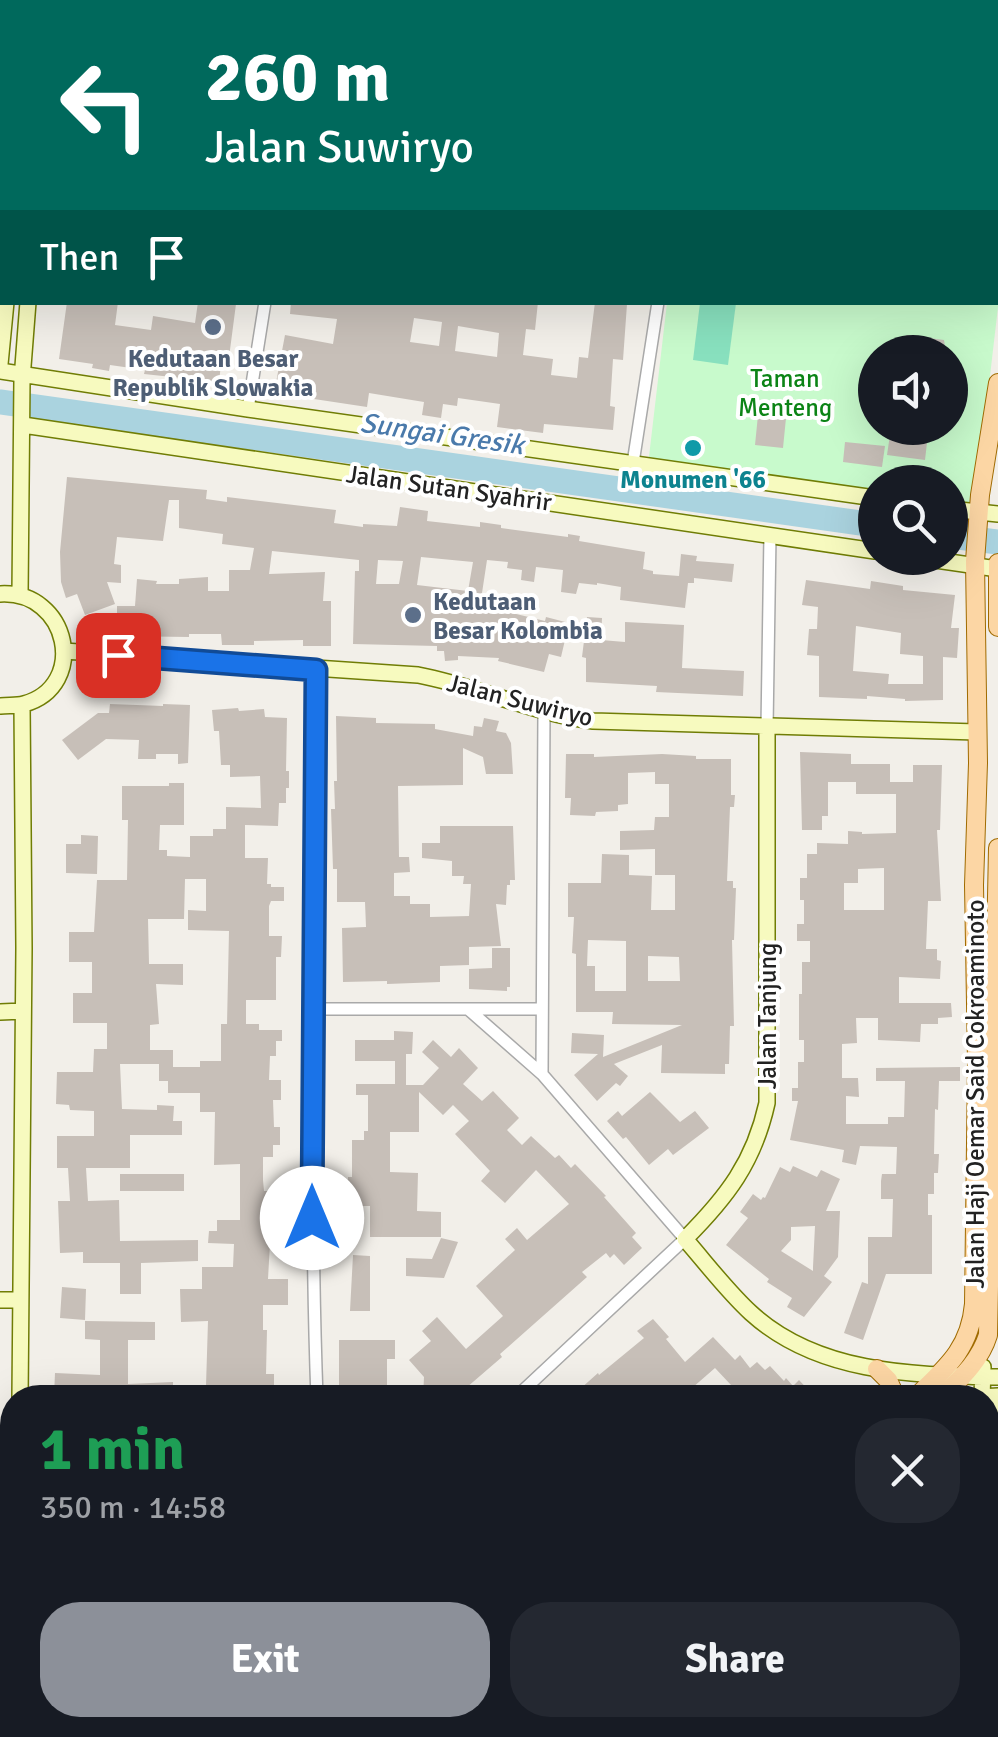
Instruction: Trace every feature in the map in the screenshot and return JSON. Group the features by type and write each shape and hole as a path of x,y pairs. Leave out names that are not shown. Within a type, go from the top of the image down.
{"main road":[{"name":"Jalan Haji Oemar Said Cokroaminoto","path":"928,1385 968,1338 973,1321 978,732 975,563 978,515 998,384"},
{"path":"998,567 998,627"},
{"name":"Jalan Haji Oemar Said Cokroaminoto","path":"981,1377 990,1346 998,848"},
{"path":"877,1369 890,1385"}],"street":[{"path":"6,305 0,367 23,376 858,496"},
{"path":"20,595 28,305"},
{"path":"248,409 265,305"},
{"path":"633,463 658,305"},
{"name":"Jalan Sutan Syahrir","path":"23,420 858,548"},
{"path":"968,513 998,514"},
{"name":"Jalan Tanjung","path":"529,1385 727,1194 746,1165 760,1132 767,1103 770,535"},
{"path":"968,562 998,567"},
{"path":"0,594 20,595 38,602 62,632 64,651 61,670 39,698 22,705 0,706"},
{"name":"Jalan Suwiryo","path":"64,651 418,675 593,721 978,732"},
{"path":"316,670 313,1285 317,1385"},
{"path":"20,1385 22,705"},
{"path":"542,1074 544,710"},
{"path":"314,1009 542,1009"},
{"path":"468,1009 542,1074 752,1314 796,1344 824,1356 877,1369 981,1377"},
{"path":"0,1012 23,1011"},
{"path":"0,1300 20,1300"}],"green space":[{"name":"Taman Menteng","path":"667,305 998,305 975,505 968,504 968,465 858,465 858,491 648,465"},
{"path":"700,305 736,305 728,365 693,360"}],"building":[{"path":"67,305 118,305 115,325 151,330 153,316 195,323 198,305 236,305 228,365 221,364 219,382 144,374 145,370 110,365 109,371 92,368 93,364 59,359"},
{"path":"291,305 538,305 535,330 526,329 523,355 553,359 551,375 577,378 579,357 588,358 595,305 627,305 623,360 613,359 613,430 544,424 543,433 497,427 500,404 458,398 457,406 443,404 441,418 422,415 424,402 369,393 367,407 275,388 285,335 333,344 337,319 290,314","holes":["414,318 442,322 439,346 410,342","458,326 499,333 497,357 455,351"]},
{"path":"759,405 787,408 783,448 755,445"},
{"path":"845,442 885,446 882,465 843,462"},
{"path":"888,445 927,445 925,460 887,455"},
{"path":"67,477 207,490 206,499 227,502 227,497 336,510 334,523 363,527 397,526 400,507 428,511 427,521 480,527 480,522 501,528 568,534 580,536 579,541 645,552 643,569 653,574 679,576 681,554 697,556 696,561 734,564 732,582 694,578 694,583 688,583 685,608 620,600 621,587 597,583 579,583 576,594 561,592 563,570 536,567 534,582 521,580 522,570 507,568 508,562 487,560 482,593 496,593 496,609 569,623 561,657 549,654 544,672 498,661 499,658 458,656 458,660 445,661 444,651 437,651 437,646 353,644 355,571 359,571 359,560 272,551 269,574 325,572 323,601 331,601 331,646 303,646 303,640 222,645 221,634 117,636 117,606 135,606 137,579 179,584 179,579 208,577 208,591 229,591 229,570 250,570 254,548 222,544 223,534 179,528 179,500 169,500 163,541 117,537 114,564 121,565 121,583 107,582 115,604 85,615 77,594 66,598 60,552","holes":["421,557 473,562 468,591 417,585","378,560 403,561 399,584 376,584"]},
{"path":"806,580 870,589 871,581 903,586 903,590 955,595 951,628 959,628 957,658 943,657 943,700 819,697 819,656 807,655 809,629 817,629 818,607 802,605","holes":["856,626 901,633 900,654 923,656 923,684 888,684 889,674 853,671"]},
{"path":"587,617 602,618 601,640 625,642 625,622 684,625 682,668 744,671 743,696 656,692 657,686 586,682 586,658 582,657"},
{"path":"110,704 190,705 188,763 178,764 178,754 138,759 139,740 106,739 78,760 62,740 98,713 109,713"},
{"path":"264,709 265,717 287,718 289,788 286,803 279,803 278,826 245,825 245,858 268,858 267,884 284,887 284,901 271,901 269,906 269,936 282,936 281,957 276,957 276,1000 246,1000 246,1024 259,1024 259,1030 282,1030 282,1041 276,1041 276,1056 270,1056 269,1080 281,1080 281,1100 273,1100 274,1127 280,1127 280,1145 273,1145 273,1157 263,1157 264,1191 282,1191 282,1208 272,1207 268,1279 288,1279 288,1305 263,1305 266,1374 274,1374 274,1385 206,1385 208,1321 181,1322 180,1289 202,1289 202,1267 233,1267 234,1244 208,1243 209,1231 217,1231 217,1220 240,1220 240,1164 214,1165 215,1112 200,1112 200,1093 168,1093 168,1081 159,1081 159,1064 120,1064 122,1109 157,1110 157,1105 174,1106 173,1121 182,1121 182,1135 130,1135 130,1168 86,1168 88,1201 119,1200 120,1241 198,1240 198,1261 141,1263 141,1294 120,1294 120,1263 83,1263 83,1252 60,1253 58,1201 70,1201 68,1168 57,1168 57,1136 94,1136 94,1111 70,1110 69,1105 56,1104 57,1072 93,1072 94,1049 107,1049 107,1023 73,1023 73,993 92,993 92,962 69,962 69,932 94,932 97,880 127,880 128,820 122,820 122,786 184,783 184,825 160,825 159,850 167,850 167,856 190,857 190,836 213,836 213,829 226,829 226,807 261,808 260,776 230,777 230,765 221,765 219,731 214,731 212,710","holes":["185,879 206,879 206,911 188,910 188,930 229,931 227,1024 221,1024 221,1061 200,1061 200,1067 173,1067 173,1050 150,1050 150,1025 159,1024 156,984 183,985 183,964 149,964 148,919 184,919"]},
{"path":"336,716 376,718 376,723 435,724 435,729 473,736 474,726 482,727 484,718 499,721 496,731 506,733 511,743 513,774 486,774 483,757 463,748 463,785 398,786 399,857 409,857 410,872 394,873 394,896 410,896 410,904 430,904 430,917 469,916 471,884 463,884 464,876 452,876 452,861 422,858 422,843 440,843 440,826 513,826 515,880 507,885 506,905 496,904 501,946 469,947 469,965 440,966 440,982 343,982 342,928 366,927 365,902 337,902 331,809 335,809 337,781"},
{"path":"800,752 851,754 851,764 890,764 890,782 913,782 913,765 942,765 937,830 941,901 928,901 926,949 937,949 940,979 899,977 899,1003 951,1003 952,1017 938,1018 938,1024 921,1024 920,1042 878,1040 878,1018 856,1018 857,1043 842,1044 842,1078 858,1078 859,1097 846,1096 846,1124 888,1124 888,1117 904,1117 905,1081 876,1081 876,1068 960,1067 960,1081 939,1081 938,1110 935,1109 934,1154 939,1154 938,1173 934,1173 934,1194 928,1194 932,1274 886,1274 863,1340 844,1333 862,1282 868,1284 868,1237 892,1237 893,1199 881,1199 881,1181 882,1174 896,1174 897,1147 860,1146 856,1165 842,1162 844,1150 790,1140 798,1101 792,1101 792,1088 798,1088 798,1062 804,1062 804,1040 799,1040 802,962 810,962 810,941 797,941 797,924 804,924 800,878 807,878 807,854 817,854 817,843 848,844 848,831 896,833 896,794 856,794 856,782 828,782 828,816 822,816 822,830 802,830","holes":["884,868 884,910 844,910 844,883 858,883 858,869"]},
{"path":"566,754 731,759 731,795 735,795 734,807 730,807 727,881 733,881 736,888 732,940 734,1026 730,1026 725,1074 661,1073 662,1045 614,1064 628,1076 597,1101 574,1075 598,1054 571,1053 572,1033 604,1035 603,1057 682,1025 612,1024 613,1012 576,1012 574,917 568,917 568,883 601,883 602,854 629,855 629,875 652,876 651,910 675,910 675,875 655,875 655,849 620,850 620,831 654,830 655,817 669,817 669,784 655,784 655,772 628,773 628,804 618,805 618,811 596,812 595,816 570,815 571,798 565,798","holes":["588,940 626,941 626,991 595,991 595,966 587,966","648,956 679,957 680,981 648,981"]},
{"path":"81,835 98,836 97,874 66,873 66,844 81,844"},
{"path":"492,948 510,948 510,987 507,991 469,989 469,969 492,968"},
{"path":"394,1031 413,1032 412,1054 406,1054 406,1085 423,1085 439,1068 422,1052 433,1040 451,1057 459,1048 478,1068 463,1084 482,1101 493,1091 519,1118 507,1130 522,1145 531,1136 555,1158 559,1155 571,1168 575,1164 636,1233 632,1237 642,1248 624,1265 614,1254 610,1258 606,1253 582,1272 587,1277 469,1385 424,1385 424,1377 409,1360 431,1341 422,1331 437,1317 466,1349 503,1316 476,1286 515,1250 505,1239 517,1228 527,1240 569,1204 536,1170 505,1203 481,1181 490,1171 455,1134 469,1121 453,1105 443,1115 419,1092 419,1132 390,1132 390,1172 418,1173 417,1211 441,1212 441,1237 370,1237 370,1206 348,1206 352,1140 364,1140 364,1131 368,1131 368,1095 356,1095 356,1084 395,1084 395,1061 355,1061 355,1040 394,1040"},
{"path":"650,1092 680,1122 695,1111 709,1128 673,1155 668,1149 649,1165 607,1121 618,1111 622,1116"},
{"path":"793,1166 817,1177 821,1170 840,1179 826,1211 840,1211 838,1257 824,1276 832,1282 804,1317 787,1307 792,1298 767,1282 769,1279 726,1245 748,1218 740,1212 753,1194 761,1200 765,1198 780,1167 790,1172","holes":["815,1226 813,1271 781,1251 791,1240 791,1227"]},
{"path":"120,1174 184,1174 184,1191 120,1191"},
{"path":"441,1238 458,1242 444,1278 406,1276 406,1258 432,1259"},
{"path":"353,1255 370,1256 370,1311 350,1311"},
{"path":"62,1287 86,1289 85,1320 60,1318"},
{"path":"653,1319 685,1362 713,1337 735,1360 740,1355 750,1368 757,1362 765,1370 770,1366 792,1385 731,1385 715,1368 695,1385 585,1385 644,1338 637,1331"},
{"path":"85,1321 155,1322 155,1340 128,1340 128,1384 173,1385 54,1385 55,1373 100,1375 100,1340 85,1339"},
{"path":"339,1340 395,1340 395,1359 387,1359 387,1385 339,1385"}],"waterway":[{"name":"Sungai Gresik","path":"0,402 858,523"},
{"name":"Sungai Gresik","path":"968,538 998,542"}],"place":[{"name":"Kedutaan Besar Republik Slowakia","path":"213,327"},
{"name":"Monumen '66","path":"693,448"},
{"name":"Kedutaan Besar Kolombia","path":"413,615"}],"route":[{"path":"118,655 316,670 312,1218"}]}
